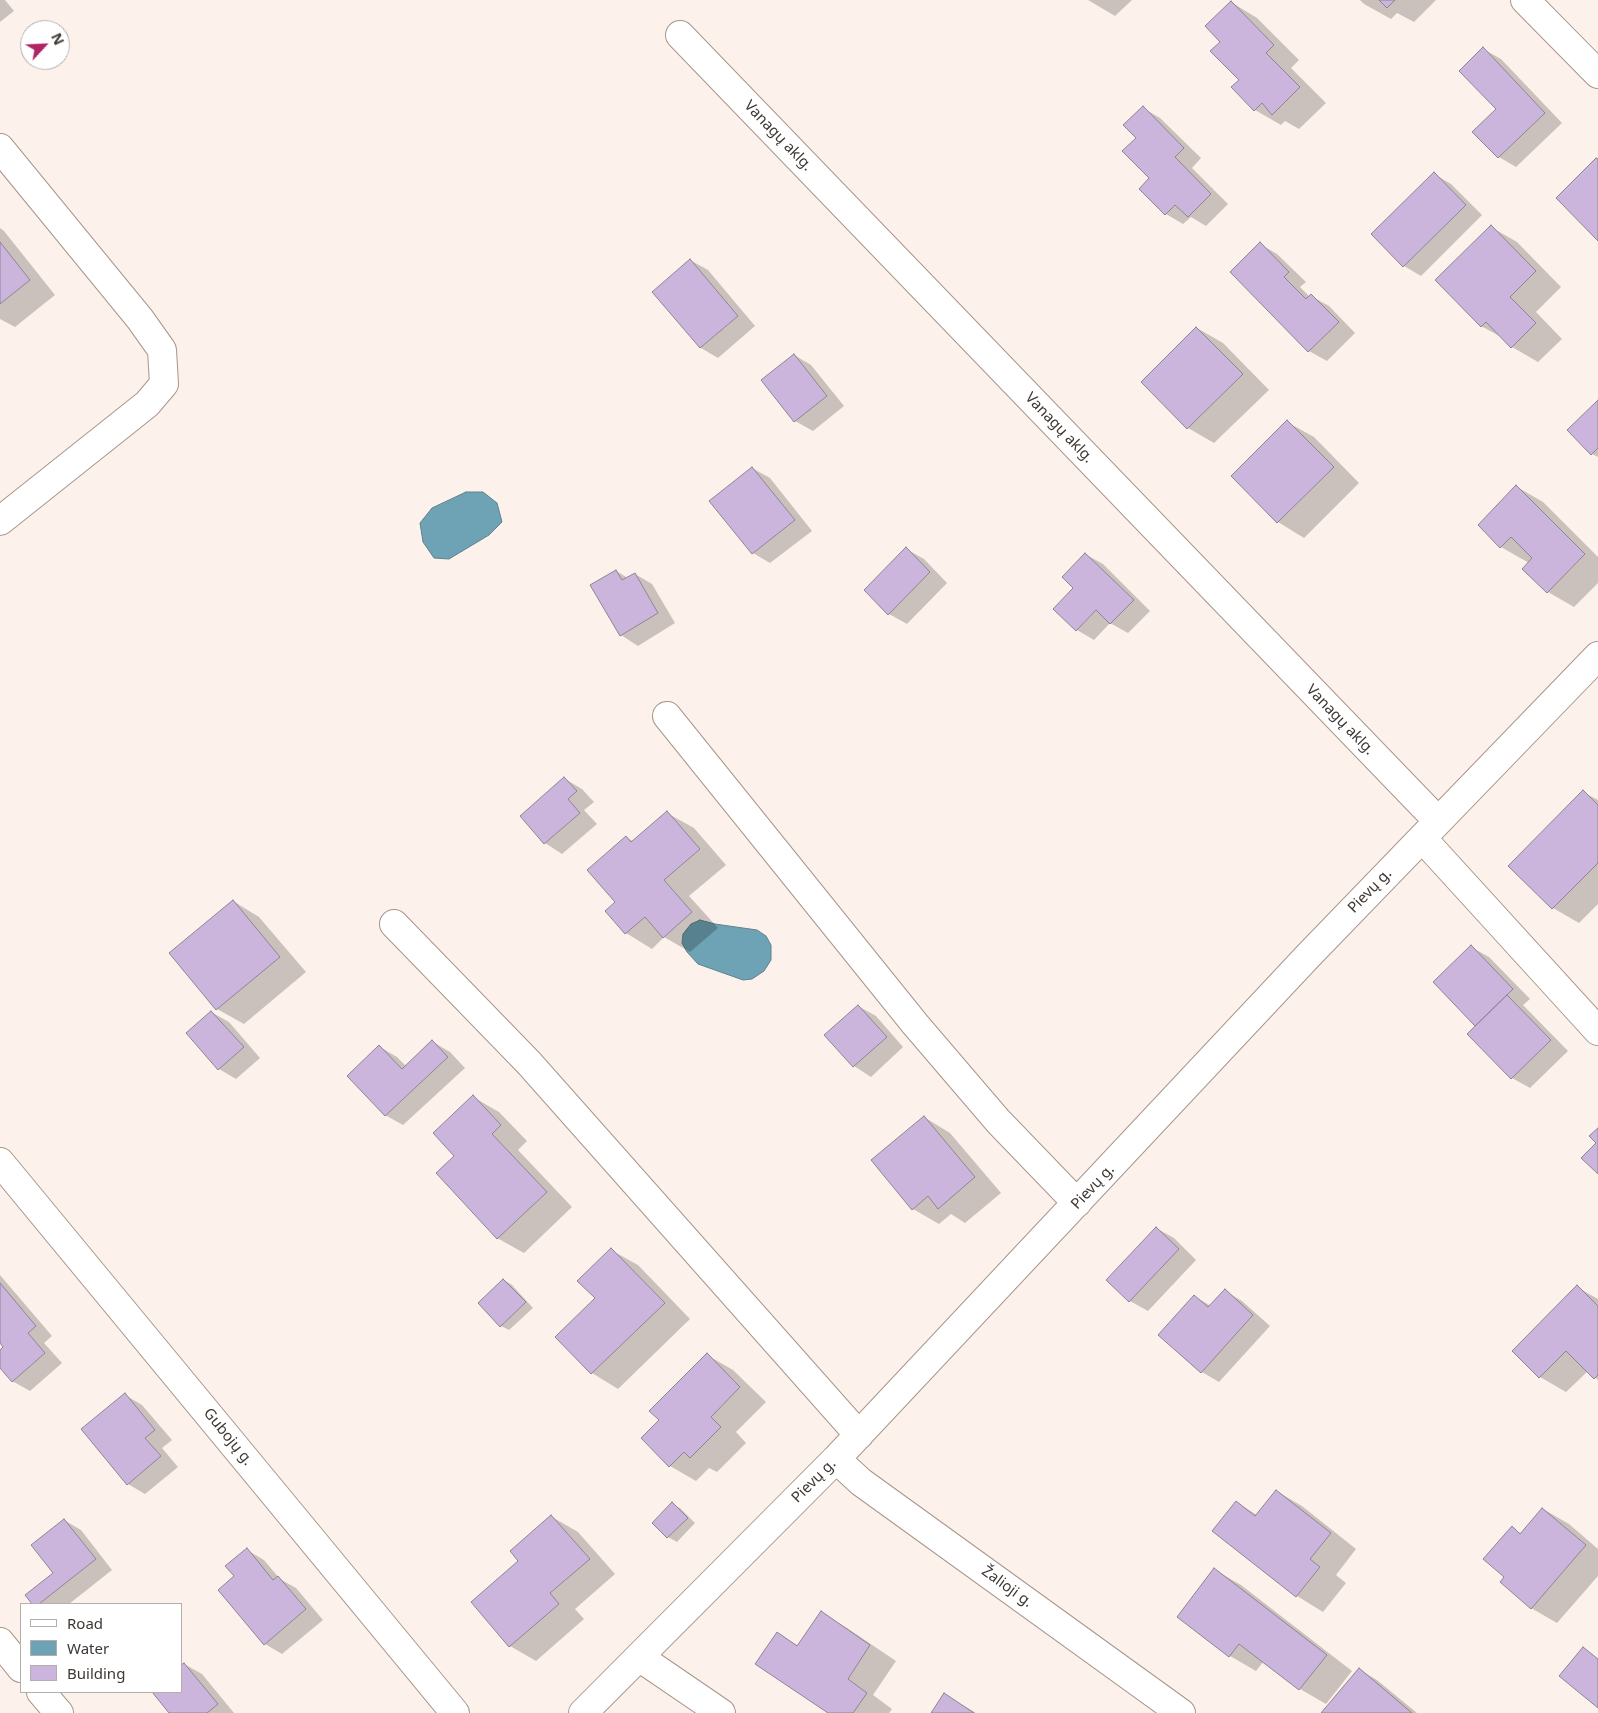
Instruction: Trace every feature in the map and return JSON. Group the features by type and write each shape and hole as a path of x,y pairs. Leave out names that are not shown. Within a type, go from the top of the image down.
{"street":[{"path":"1525,0 1598,74"},
{"name":"Vanagų aklg.","path":"680,35 1430,830 1598,1032"},
{"path":"0,148 140,319 162,350 164,384 147,404 0,521"},
{"name":"Pievų g.","path":"583,1713 836,1459 1308,956 1598,656"},
{"path":"667,716 915,1024 998,1121 1077,1203"},
{"path":"394,924 529,1063 859,1435"},
{"name":"Gubojų g.","path":"0,1162 455,1713"},
{"name":"Žalioji g.","path":"836,1459 861,1482 1181,1713"},
{"path":"0,1642 20,1667"},
{"path":"639,1657 721,1713"},
{"path":"42,1693 59,1713"}],"water":[{"path":"466,492 483,492 497,503 502,522 489,535 449,559 434,558 423,542 420,523 432,508"},
{"path":"700,920 757,930 766,936 771,945 771,960 764,971 752,979 743,980 698,964 682,943 683,934 691,924"}],"building":[{"path":"1379,0 1395,0 1387,8"},
{"path":"1231,1 1274,45 1266,53 1300,87 1272,115 1262,103 1254,111 1231,87 1239,80 1210,51 1220,42 1205,26"},
{"path":"1483,47 1545,113 1498,158 1472,132 1496,109 1459,71"},
{"path":"1143,106 1184,148 1175,157 1211,194 1188,217 1175,205 1165,215 1139,189 1149,178 1122,151 1136,138 1123,125"},
{"path":"1596,158 1598,159 1598,241 1556,198"},
{"path":"1434,172 1466,205 1403,267 1371,234"},
{"path":"1491,225 1536,271 1510,297 1536,323 1511,348 1486,322 1481,327 1435,280"},
{"path":"0,242 30,280 0,304"},
{"path":"1260,242 1289,272 1284,277 1306,299 1311,294 1339,322 1308,352 1230,272"},
{"path":"690,259 738,316 700,348 652,292"},
{"path":"1196,327 1243,374 1187,429 1141,382"},
{"path":"794,354 827,396 794,422 761,380"},
{"path":"1598,400 1598,448 1591,455 1567,430"},
{"path":"1287,420 1334,467 1277,523 1231,476"},
{"path":"752,467 795,520 752,554 709,501"},
{"path":"1516,485 1585,554 1547,593 1522,569 1532,558 1511,537 1500,548 1478,525"},
{"path":"906,547 930,572 888,615 864,590"},
{"path":"1085,553 1134,600 1110,624 1096,610 1076,631 1053,609 1073,588 1062,577"},
{"path":"616,570 622,580 635,573 658,613 620,636 590,585"},
{"path":"564,777 577,791 568,799 580,813 544,844 520,816"},
{"path":"1583,790 1598,805 1598,863 1552,909 1508,866"},
{"path":"667,811 700,849 664,880 692,912 663,938 645,917 625,934 605,911 615,902 587,870 626,836 631,842"},
{"path":"233,900 280,957 216,1010 169,953"},
{"path":"1471,945 1513,989 1475,1026 1433,982"},
{"path":"1507,995 1551,1040 1511,1079 1467,1034"},
{"path":"858,1005 887,1037 853,1067 824,1035"},
{"path":"211,1011 244,1047 218,1070 186,1033"},
{"path":"432,1040 448,1057 385,1116 347,1076 379,1045 402,1069"},
{"path":"473,1095 501,1125 492,1134 547,1192 497,1239 436,1173 454,1156 433,1133"},
{"path":"924,1116 975,1177 938,1209 928,1196 912,1210 871,1160"},
{"path":"1598,1128 1598,1174 1581,1158 1596,1143 1589,1136"},
{"path":"1156,1227 1179,1249 1129,1302 1106,1280"},
{"path":"611,1248 665,1303 591,1374 555,1337 595,1298 577,1281"},
{"path":"503,1279 526,1302 500,1327 478,1303"},
{"path":"0,1283 36,1326 28,1333 45,1353 12,1382 0,1368 0,1350 3,1347 0,1343"},
{"path":"1577,1285 1598,1306 1598,1375 1594,1379 1566,1351 1539,1378 1512,1351"},
{"path":"1225,1289 1253,1315 1201,1373 1158,1335 1194,1295 1208,1307"},
{"path":"707,1353 740,1387 711,1417 721,1427 690,1458 684,1452 669,1467 641,1438 659,1420 649,1411"},
{"path":"125,1393 155,1430 145,1438 161,1456 127,1485 81,1429"},
{"path":"1276,1490 1331,1533 1310,1559 1320,1567 1296,1597 1212,1531 1236,1501 1255,1516"},
{"path":"672,1502 688,1518 667,1538 652,1523"},
{"path":"1542,1508 1586,1545 1531,1609 1500,1582 1504,1577 1483,1559 1512,1526 1520,1534"},
{"path":"551,1515 590,1559 550,1593 559,1604 509,1647 471,1602 518,1561 510,1551"},
{"path":"64,1519 96,1559 40,1603 31,1603 25,1595 53,1573 31,1545"},
{"path":"247,1548 273,1580 278,1576 306,1609 264,1645 218,1590 234,1576 225,1566"},
{"path":"1214,1568 1327,1655 1299,1690 1239,1644 1229,1657 1177,1617"},
{"path":"821,1611 870,1645 848,1679 867,1693 853,1713 828,1713 755,1664 777,1632 797,1646"},
{"path":"1583,1647 1598,1659 1598,1708 1559,1676"},
{"path":"184,1663 218,1704 207,1713 169,1713 153,1693 182,1693 182,1664"},
{"path":"1359,1668 1412,1713 1321,1713"},
{"path":"944,1693 974,1713 931,1713"}]}
